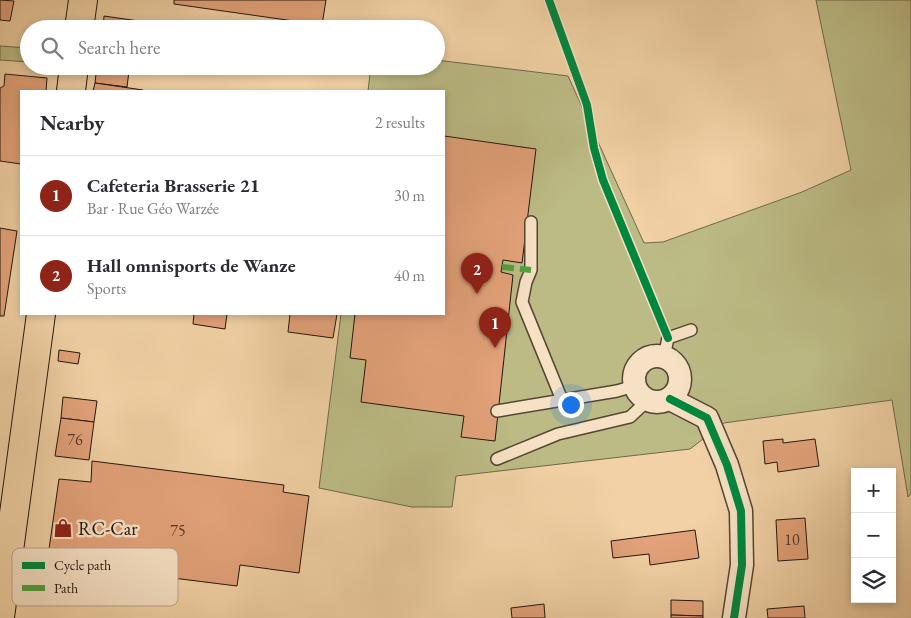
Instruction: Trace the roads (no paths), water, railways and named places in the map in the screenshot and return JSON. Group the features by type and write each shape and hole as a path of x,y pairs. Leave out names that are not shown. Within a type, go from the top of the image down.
{"main road":[{"path":"80,20 83,0"},
{"path":"71,90 73,75"},
{"path":"0,617 41,315"}],"street":[{"path":"656,356 664,357 676,365 681,380 676,394 663,402 641,393 634,377 636,369 641,362 656,356"},
{"path":"670,399 707,418 727,465 741,511 742,565 734,618"}],"lane":[{"path":"531,222 531,270 526,282 522,302 562,400"},
{"path":"664,357 668,338 691,330"},
{"path":"497,459 558,434 630,417 641,393 617,390 498,411"}],"place":[{"name":"Hall omnisports de Wanze","path":"477,294"},
{"name":"Cafeteria Brasserie 21","path":"495,348"},
{"name":"RC-Car","path":"63,528"}]}
